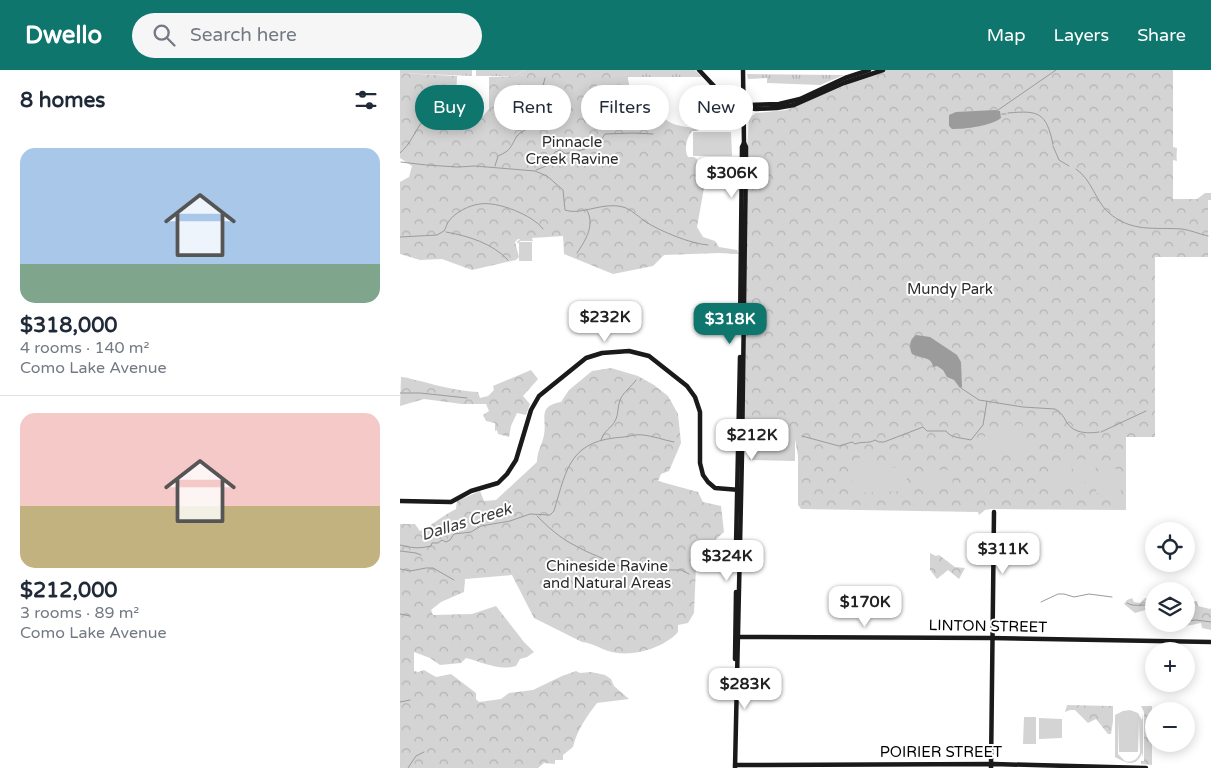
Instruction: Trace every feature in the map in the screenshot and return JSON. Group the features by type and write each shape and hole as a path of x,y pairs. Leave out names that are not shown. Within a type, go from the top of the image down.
{"street":[{"path":"699,70 714,85"},
{"path":"743,70 744,85"},
{"path":"753,106 793,101 845,78 869,70"},
{"path":"753,108 777,108 794,105 844,82 882,70"},
{"path":"735,767 742,147 744,143 744,130"},
{"path":"400,501 448,502 474,490 494,485 505,476 519,454 533,405 547,390 579,362 589,357 604,352 629,351 649,356 687,386 695,397 700,412 700,463 703,475 715,488 739,490"},
{"path":"991,766 994,512"},
{"name":"LINTON STREET","path":"736,637 992,638 1211,642"},
{"name":"POIRIER STREET","path":"735,767 991,766 1146,768"}],"green space":[{"path":"400,70 472,70 472,76 400,73"},
{"path":"476,70 525,70 514,76 476,76"},
{"name":"Pinnacle Creek Ravine","path":"525,70 626,70 629,85 581,85 581,130 669,130 669,122 679,126 679,130 698,130 692,131 686,147 688,157 697,159 698,178 704,188 697,227 703,237 715,241 719,247 737,250 739,254 664,255 653,266 613,274 564,254 563,236 532,238 533,241 520,241 518,243 520,239 518,239 515,242 519,257 516,260 472,270 442,259 420,260 400,254 400,182 409,177 412,166 400,158 400,73 457,76 457,85 415,85 415,130 484,130 484,115 489,109 489,77 514,76"},
{"path":"626,70 695,70 702,77 627,77"},
{"name":"Mundy Park","path":"886,70 1173,70 1173,147 1177,148 1177,161 1173,160 1173,199 1197,199 1205,193 1211,193 1211,200 1208,200 1208,257 1155,257 1155,437 1126,437 1126,510 991,509 985,510 979,515 978,512 801,509 798,505 798,456 795,439 748,436 747,429 743,429 746,164 748,130 753,130 753,115 756,113 786,110"},
{"path":"747,74 844,75 820,85 767,83 767,78 748,79"},
{"path":"693,132 731,132 732,156 693,156"},
{"path":"519,242 532,242 532,261 519,261"},
{"name":"Chineside Ravine and Natural Areas","path":"611,368 638,376 654,385 668,396 678,414 681,443 669,471 661,474 658,481 698,492 703,502 721,506 724,532 701,553 696,566 694,613 688,623 678,625 678,632 664,643 636,653 617,653 582,642 534,618 512,575 465,579 464,592 441,602 431,610 433,615 472,614 496,606 534,652 520,659 516,666 503,667 466,658 461,663 440,665 430,658 414,652 414,671 424,670 436,677 451,674 476,693 476,699 479,702 501,699 509,693 533,690 576,671 605,675 629,699 597,703 580,729 573,747 563,755 563,760 555,760 555,764 544,763 538,768 400,768 400,524 415,524 420,531 456,509 457,501 480,491 484,501 496,500 537,462 544,435 546,410 554,404 561,402 569,390 592,371"},
{"path":"531,370 538,379 523,396 530,404 526,415 517,413 511,426 509,437 498,434 497,430 495,431 495,423 486,421 483,415 489,411 486,404 462,404 424,399 400,406 401,377 463,391 478,392 480,398 488,396 494,390 493,386"},
{"path":"1022,424 1027,450 987,459 983,439 988,431"},
{"path":"750,436 795,438 795,461 750,460"},
{"path":"859,458 874,460 886,469 888,467 907,468 907,491 854,493 852,483 855,460"},
{"path":"1075,459 1096,460 1094,474 1091,478 1080,484 1074,484"},
{"path":"1072,463 1071,487 1049,484 1051,476 1056,469"},
{"path":"935,467 938,470 950,470 953,472 952,489 938,487 933,491 922,491 916,485 928,476"},
{"path":"1110,469 1119,469 1121,471 1121,492 1119,494 1096,493 1099,479 1103,473"},
{"path":"930,553 936,556 939,555 955,567 965,568 959,579 948,570 937,579 930,570"},
{"path":"1132,598 1134,602 1140,603 1145,598 1145,610 1135,613 1124,604"},
{"path":"1195,601 1197,601 1198,606 1211,608 1211,630 1202,628 1201,623 1195,624"},
{"path":"1067,705 1113,706 1111,734 1108,734 1096,719 1088,723 1075,710 1065,712"},
{"path":"1141,706 1145,706 1145,752 1152,752 1152,765 1141,764 1141,761 1144,761 1144,712"},
{"path":"1130,710 1138,713 1142,720 1143,714 1143,758 1142,753 1137,761 1130,763 1127,762 1115,757 1115,715","holes":["1118,718 1119,752 1138,752 1139,719 1139,755 1136,759 1128,762 1118,754"]},
{"path":"1024,717 1036,717 1036,744 1023,744"},
{"path":"1039,718 1062,719 1062,738 1039,739"}],"shaded area":[{"path":"1000,111 1001,118 997,121 958,129 952,129 949,126 949,115 956,112"},
{"path":"916,335 930,337 957,355 961,362 962,387 960,388 954,380 947,377 943,370 937,366 933,367 928,359 912,354 910,344"}],"waterway":[{"path":"998,110 1056,70"},
{"path":"495,166 498,156 508,150 518,135 530,127 545,78"},
{"path":"1008,113 1028,112 1040,116 1048,126 1053,144"},
{"path":"400,153 417,130"},
{"path":"536,170 546,166 555,152 560,150 566,154 588,148 602,139 605,134 653,134"},
{"path":"1053,146 1059,160 1069,166"},
{"path":"401,162 535,171 547,176 563,190 565,210 579,211 618,206 629,209 646,222 667,233 685,240 708,245"},
{"path":"1076,169 1090,184 1108,212 1117,219 1144,228 1182,229 1208,236"},
{"path":"400,237 437,235 444,231 448,222 459,212 467,207 480,204 496,205 514,210 531,219 543,229"},
{"path":"577,253 589,231 590,220 586,209"},
{"path":"446,232 479,241 495,249 508,260"},
{"path":"601,440 615,421 621,398 636,380"},
{"path":"961,388 979,400 1023,407 1055,409 1062,414 1072,428 1085,433 1099,432"},
{"path":"400,393 467,398"},
{"path":"802,436 839,446 852,442 855,444 875,440 884,442 923,427 927,431 946,431 954,436 971,440 983,425 987,401"},
{"path":"1101,432 1146,411"},
{"name":"Dallas Creek","path":"400,545 422,548 442,540 446,542 454,534 471,532 481,526 510,521 530,514 550,515 554,511 563,481 574,458 582,450 606,439 638,435 674,442"},
{"path":"537,516 554,532 569,542 623,568 635,565 654,565 669,570 681,570 689,574"},
{"path":"400,551 421,555"},
{"path":"400,569 410,571 433,568 454,580"},
{"path":"1041,602 1058,594 1074,597 1089,594 1112,597"},
{"path":"1127,603 1145,605"},
{"path":"400,614 410,616"},
{"path":"1195,620 1211,622"},
{"path":"400,702 410,700"},
{"path":"408,768 416,756 424,752"}]}
